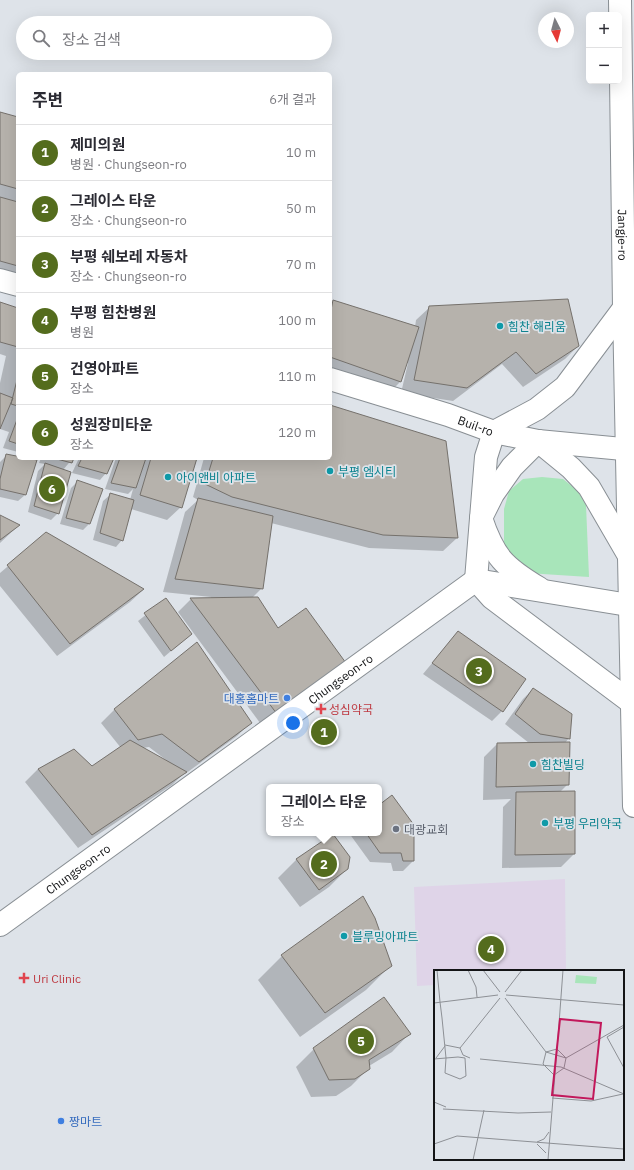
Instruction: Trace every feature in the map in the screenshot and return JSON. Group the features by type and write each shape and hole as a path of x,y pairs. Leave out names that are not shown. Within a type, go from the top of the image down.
{"street":[{"name":"Jangje-ro","path":"620,0 629,314 634,806"},
{"path":"0,280 16,284"},
{"path":"629,314 565,387 537,410 494,432 486,457 476,580 492,598 633,703"},
{"name":"Buil-ro","path":"332,381 448,415 494,432 538,441 630,450"},
{"path":"548,593 518,575 500,560 489,542 481,518 494,494 512,467 538,441 571,468 589,486 631,552"},
{"path":"476,580 632,606"},
{"name":"Chungseon-ro","path":"0,925 476,580"}],"shaded area":[{"path":"565,879 566,970 434,970 434,985 417,986 414,887"}],"green space":[{"path":"542,477 563,479 578,491 586,505 589,577 527,573 509,558 504,544 504,509 509,491 523,479"}],"building":[{"path":"0,112 16,116 16,188 0,184"},
{"path":"0,197 16,201 16,265 0,261"},
{"name":"힘찬 해리움","path":"568,299 579,346 536,374 516,352 467,388 414,380 429,306"},
{"path":"333,300 419,327 401,382 332,358"},
{"path":"0,302 16,307 16,346 0,342"},
{"path":"16,384 16,405 11,404"},
{"path":"0,393 13,398 0,429"},
{"name":"부평 엠시티","path":"332,406 446,441 458,538 383,535 232,497 205,484 212,460 332,460"},
{"path":"16,422 16,443 9,441"},
{"path":"6,454 16,456 16,460 37,460 26,495 0,489 0,479"},
{"path":"61,460 73,460 72,463"},
{"path":"81,460 113,460 107,474 78,466"},
{"path":"119,460 145,460 136,488 111,483"},
{"name":"아이앤비 아파트","path":"150,460 196,460 182,508 140,495"},
{"path":"45,463 71,472 59,514 34,506"},
{"path":"77,480 103,489 90,524 66,518"},
{"path":"110,493 134,500 123,541 100,533"},
{"path":"198,498 273,516 263,589 175,579"},
{"path":"0,515 20,525 0,540"},
{"path":"46,532 144,589 70,644 7,565"},
{"path":"258,597 278,628 306,608 346,663 277,714 190,598"},
{"path":"166,598 192,634 171,651 144,613"},
{"path":"458,631 526,679 503,712 432,663"},
{"path":"197,642 252,723 199,762 162,734 138,740 114,709"},
{"path":"533,688 572,714 570,739 540,734 515,714"},
{"path":"130,740 187,772 92,835 38,769 74,749 92,766"},
{"name":"힘찬빌딩","path":"570,742 569,785 496,787 497,743"},
{"name":"부평 우리약국","path":"575,791 575,854 515,855 516,792"},
{"name":"대광교회","path":"392,795 414,825 414,861 403,861 401,853 380,853 368,836 382,836 382,803"},
{"path":"330,836 334,836 350,857 348,869 319,890 296,859"},
{"name":"블루밍아파트","path":"363,896 375,918 392,966 325,1013 281,955"},
{"path":"384,997 411,1034 369,1060 370,1069 355,1079 329,1080 313,1048"}],"place":[{"name":"힘찬 해리움","path":"500,326"},
{"name":"부평 엠시티","path":"330,471"},
{"name":"아이앤비 아파트","path":"168,477"},
{"name":"성원장미타운","path":"52,489"},
{"name":"부평 쉐보레 자동차","path":"479,671"},
{"name":"대홍홈마트","path":"287,698"},
{"name":"성심약국","path":"321,709"},
{"name":"제미의원","path":"324,732"},
{"name":"힘찬빌딩","path":"533,764"},
{"name":"부평 우리약국","path":"545,823"},
{"name":"대광교회","path":"396,829"},
{"name":"그레이스 타운","path":"324,864"},
{"name":"블루밍아파트","path":"344,936"},
{"name":"부평 힘찬병원","path":"491,949"},
{"name":"Uri Clinic","path":"24,978"},
{"name":"건영아파트","path":"361,1041"},
{"name":"짱마트","path":"61,1121"}]}
